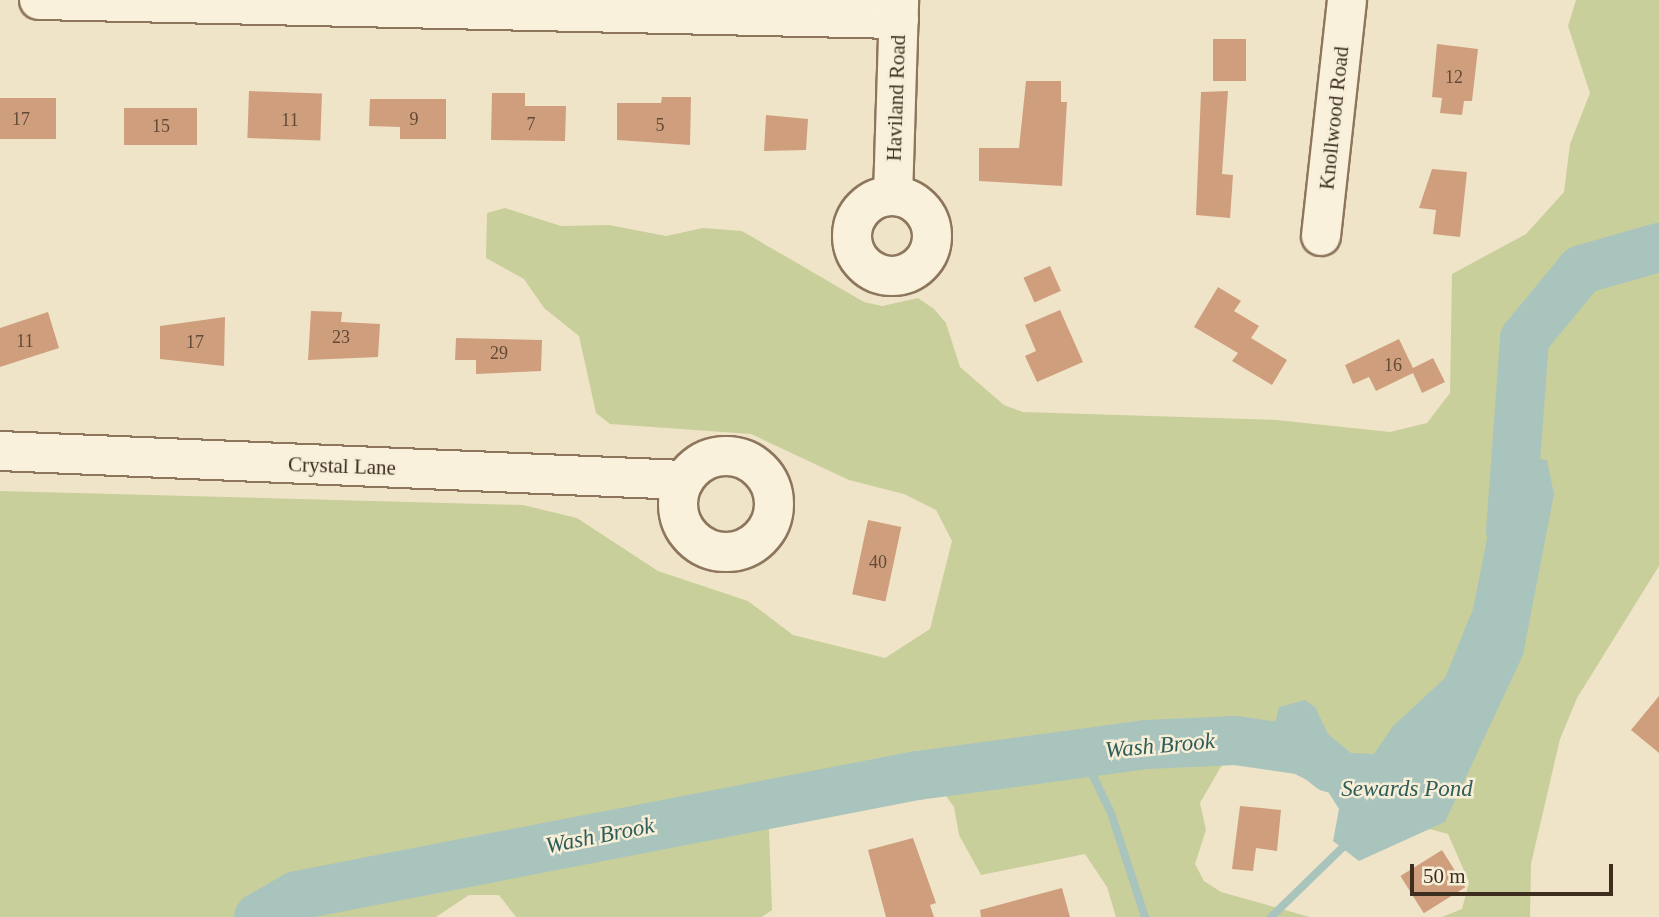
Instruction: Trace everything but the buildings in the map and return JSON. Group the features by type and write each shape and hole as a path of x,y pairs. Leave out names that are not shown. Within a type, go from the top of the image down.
{"street":[{"path":"39,0 899,9"},
{"name":"Knollwood Road","path":"1321,236 1347,0"},
{"name":"Haviland Road","path":"892,196 899,9"},
{"name":"Crystal Lane","path":"0,451 684,480"}],"green space":[{"path":"1576,0 1659,0 1659,566 1577,698 1560,739 1531,864 1530,917 1442,917 1462,909 1469,882 1448,834 1343,806 1294,756 1233,746 1200,803 1206,830 1195,864 1204,881 1221,892 1310,917 1116,917 1107,887 1085,854 981,875 959,835 954,807 943,792 924,791 769,829 772,910 762,917 516,917 499,895 469,895 436,917 0,917 0,491 523,505 577,518 658,571 748,601 793,635 885,658 930,629 952,541 936,510 904,494 849,480 751,434 610,424 596,413 579,336 544,308 524,279 486,258 487,213 505,208 561,226 609,225 666,236 703,228 742,231 864,302 882,306 918,298 934,309 946,323 960,367 1004,405 1023,412 1277,420 1390,432 1427,423 1450,393 1452,274 1526,234 1564,192 1570,144 1590,93 1568,26"}],"water":[{"name":"Sewards Pond","path":"1526,457 1547,460 1554,494 1523,655 1445,822 1359,861 1333,841 1339,809 1327,790 1267,760 1279,707 1305,700 1315,707 1331,740 1351,753 1374,754 1393,726 1445,678 1473,609 1499,478"}],"waterway":[{"name":"Wash Brook","path":"1510,530 1524,338 1581,269 1659,247"},
{"name":"Wash Brook","path":"258,917 296,895 917,775 1146,744 1235,740 1310,751 1330,767"},
{"path":"1082,753 1111,813 1145,917"},
{"path":"1271,917 1347,843"}]}
